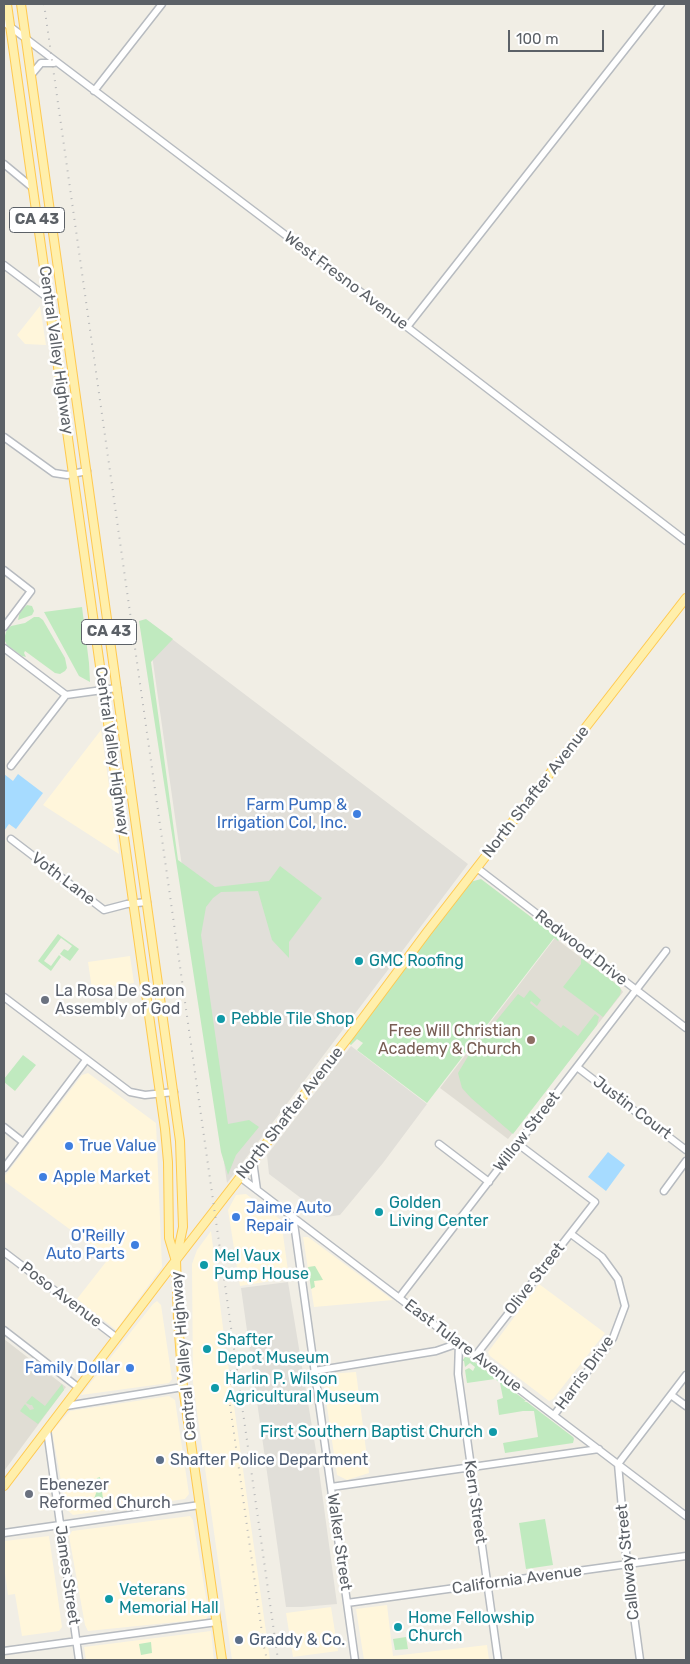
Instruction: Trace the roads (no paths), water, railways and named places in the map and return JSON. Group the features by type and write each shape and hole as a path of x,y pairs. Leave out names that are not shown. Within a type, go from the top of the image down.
{"main road":[{"name":"Central Valley Highway","path":"7,4 7,25 33,188 160,1093 168,1162 169,1238 176,1260"},
{"name":"Central Valley Highway","path":"21,4 174,1092 181,1161 182,1227 176,1260 178,1320 184,1388 222,1660"},
{"name":"North Shafter Avenue","path":"4,1486 686,598"}],"street":[{"path":"94,91 162,4"},
{"path":"407,326 661,4"},
{"name":"West Fresno Avenue","path":"7,25 407,326 686,541"},
{"path":"31,75 41,63 58,64"},
{"path":"4,164 33,188"},
{"path":"4,265 48,298"},
{"path":"4,437 54,473 73,474 87,471"},
{"path":"4,570 31,591 4,626"},
{"path":"4,648 66,695"},
{"path":"11,766 66,695 117,688"},
{"name":"Voth Lane","path":"11,839 104,910 146,902"},
{"name":"Redwood Drive","path":"477,868 686,1028"},
{"name":"Willow Street","path":"399,1298 666,951"},
{"path":"4,997 130,1092 139,1094 174,1092"},
{"path":"4,1168 86,1060"},
{"name":"Justin Court","path":"577,1067 686,1150"},
{"path":"4,1127 23,1142"},
{"path":"439,1144 488,1182"},
{"name":"Olive Street","path":"476,1355 595,1202 518,1144"},
{"path":"253,1161 257,1190"},
{"path":"664,1191 686,1161"},
{"name":"East Tulare Avenue","path":"240,1177 686,1516"},
{"name":"Walker Street","path":"293,1216 355,1660"},
{"name":"Harris Drive","path":"554,1415 613,1338 625,1306 618,1279 602,1258 571,1234"},
{"name":"Poso Avenue","path":"4,1252 117,1338"},
{"path":"4,1330 79,1388"},
{"path":"314,1371 436,1351 458,1343"},
{"name":"Kern Street","path":"458,1343 458,1374 498,1660"},
{"path":"618,1464 686,1375"},
{"path":"66,1406 184,1388"},
{"path":"671,1395 686,1406"},
{"name":"James Street","path":"47,1430 79,1660"},
{"path":"331,1487 599,1449"},
{"name":"Calloway Street","path":"618,1464 627,1564 640,1660"},
{"path":"4,1533 200,1505"},
{"name":"California Avenue","path":"347,1604 686,1556"},
{"path":"4,1652 217,1622"}],"water":[{"path":"4,774 13,781 18,774 43,793 16,829 9,824 4,831"},
{"path":"608,1152 625,1165 606,1191 588,1177"}],"railway":[{"path":"44,4 278,1660"},
{"path":"229,1356 230,1405 267,1660"}],"place":[{"name":"Farm Pump & Irrigation Col, Inc.","path":"357,814"},
{"name":"GMC Roofing","path":"359,961"},
{"name":"La Rosa De Saron Assembly of God","path":"45,1000"},
{"name":"Pebble Tile Shop","path":"221,1019"},
{"name":"Free Will Christian Academy & Church","path":"531,1040"},
{"name":"True Value","path":"69,1146"},
{"name":"Apple Market","path":"43,1177"},
{"name":"Golden Living Center","path":"379,1212"},
{"name":"Jaime Auto Repair","path":"236,1217"},
{"name":"O'Reilly Auto Parts","path":"135,1245"},
{"name":"Mel Vaux Pump House","path":"204,1265"},
{"name":"Shafter Depot Museum","path":"207,1349"},
{"name":"Family Dollar","path":"130,1368"},
{"name":"Harlin P. Wilson Agricultural Museum","path":"215,1388"},
{"name":"First Southern Baptist Church","path":"493,1432"},
{"name":"Shafter Police Department","path":"160,1460"},
{"name":"Ebenezer Reformed Church","path":"29,1494"},
{"name":"Veterans Memorial Hall","path":"109,1599"},
{"name":"Home Fellowship Church","path":"398,1627"},
{"name":"Graddy & Co.","path":"239,1640"}]}
